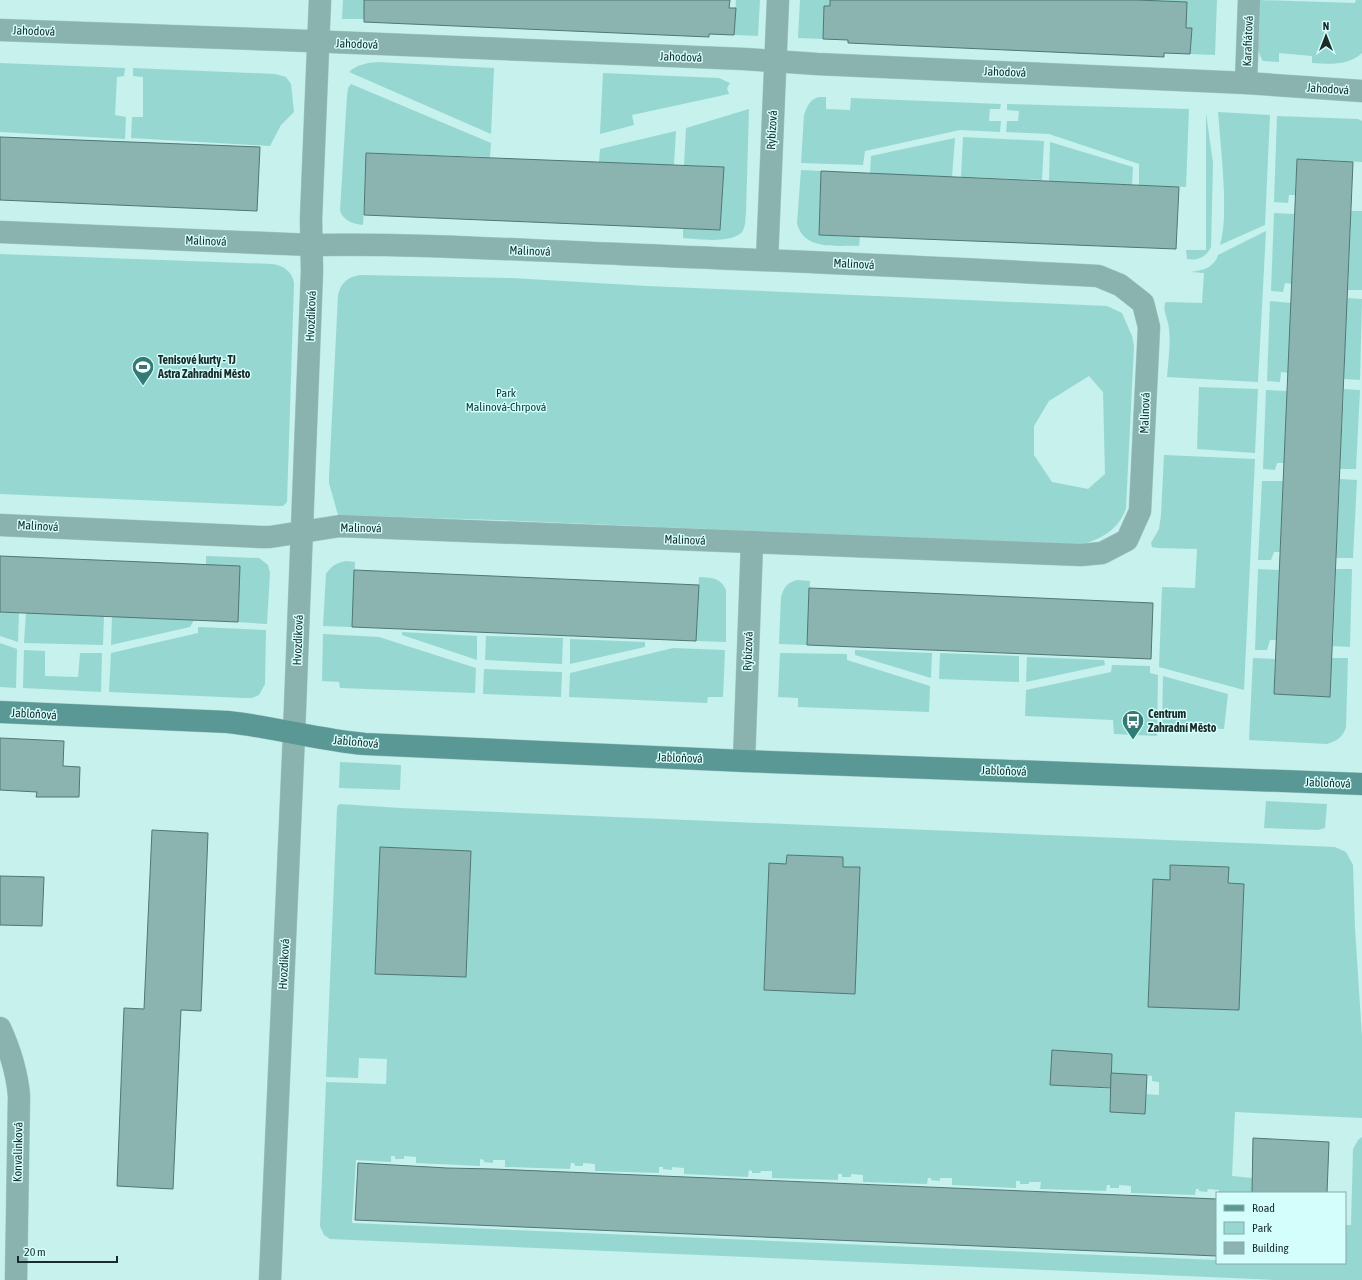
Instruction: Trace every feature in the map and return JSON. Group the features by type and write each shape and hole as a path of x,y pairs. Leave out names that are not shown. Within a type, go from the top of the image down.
{"street":[{"name":"Hvozdíková","path":"270,1280 302,532 312,271 311,219 320,0"},
{"name":"Rybízová","path":"767,260 778,0"},
{"name":"Karafiátová","path":"1246,82 1249,0"},
{"name":"Jahodová","path":"0,30 775,61 1246,82 1362,91"},
{"name":"Malinová","path":"0,232 311,245 358,244 767,260 1098,276 1120,285 1143,303 1148,327 1144,451 1140,511 1127,540 1102,553 1081,556 340,526 270,537 261,537 0,525"},
{"name":"Rybízová","path":"744,761 752,542"},
{"name":"Jabloňová","path":"0,712 228,722 341,742 365,744 744,761 1362,784"},
{"name":"Konvalinková","path":"0,1028 12,1061 19,1096 16,1280"}],"green space":[{"path":"343,0 368,0 367,19 342,19"},
{"path":"736,0 760,0 758,36 734,35"},
{"path":"800,0 830,0 830,6 824,7 823,39 798,38"},
{"path":"1133,0 1217,0 1215,55 1189,54 1191,28 1186,28 1187,2 1173,1 1172,8"},
{"path":"1258,0 1355,3 1356,0 1362,0 1362,53 1351,60 1338,63 1312,63 1312,56 1279,53 1279,62 1263,61 1257,47 1256,39"},
{"path":"378,62 494,68 491,134 349,72 352,69 366,63"},
{"path":"0,63 125,68 124,76 117,77 115,115 126,117 125,139 0,132"},
{"path":"133,68 275,74 286,77 291,84 294,112 281,125 270,146 131,138 132,117 143,117 143,77 133,76"},
{"path":"603,73 719,78 730,83 727,88 729,94 632,115 634,125 600,134"},
{"path":"351,84 491,143 490,157 367,153 363,225 349,221 340,211 347,96 348,88"},
{"path":"826,97 826,109 850,110 851,98 1001,104 1000,109 990,109 989,121 1001,121 1000,132 960,130 865,151 863,165 801,163 804,115 809,103 813,99"},
{"path":"1007,104 1189,109 1186,187 1139,185 1139,164 1049,134 1006,132 1007,121 1018,121 1019,111 1007,110"},
{"path":"749,109 746,213 745,225 742,232 737,236 730,238 714,240 683,238 683,228 720,230 724,167 684,165 686,128"},
{"path":"1218,112 1270,115 1265,225 1220,245 1224,213 1224,193"},
{"path":"1206,113 1213,163 1211,247 1201,258 1187,259 1186,250 1206,250"},
{"path":"1277,116 1358,119 1362,121 1362,162 1297,159 1295,195 1289,195 1288,203 1274,202"},
{"path":"676,131 674,165 599,162 600,149"},
{"path":"963,137 1044,141 1042,180 961,177"},
{"path":"955,138 952,177 870,174 871,156"},
{"path":"1050,142 1133,167 1132,185 1049,181"},
{"path":"801,170 821,171 819,235 860,237 859,246 822,245 806,238 800,232 797,223"},
{"path":"1351,211 1362,211 1362,290 1348,290"},
{"path":"1274,213 1294,214 1292,284 1285,283 1283,292 1271,291"},
{"path":"1266,231 1258,382 1167,377 1170,341 1169,326 1164,308 1166,302 1202,303 1204,273 1191,272 1208,268 1214,263 1218,255"},
{"name":"Tenisové kurty - TJ Astra Zahradní Město","path":"0,254 271,264 286,269 291,275 294,283 287,502 283,506 278,506 0,494"},
{"name":"Park Malinová-Chrpová","path":"360,275 512,278 647,286 1107,306 1122,313 1132,336 1134,346 1126,508 1123,516 1114,528 1095,540 1080,545 496,520 338,515 329,483 329,477 338,295 345,281","holes":["1089,376 1103,392 1105,474 1088,489 1052,482 1034,455 1034,426 1049,401"]},
{"path":"1347,298 1362,299 1360,380 1344,379"},
{"path":"1270,301 1291,303 1288,373 1281,372 1280,382 1267,381"},
{"path":"1199,387 1258,389 1255,453 1197,449"},
{"path":"1344,389 1360,390 1356,469 1340,469"},
{"path":"1266,390 1287,391 1284,463 1277,463 1275,470 1263,469"},
{"path":"1164,455 1255,459 1244,690 1159,667 1162,587 1195,588 1197,549 1152,547 1151,543 1159,529 1161,515"},
{"path":"1340,479 1357,480 1353,558 1336,558"},
{"path":"1262,481 1283,481 1280,552 1274,552 1271,560 1258,560"},
{"path":"206,556 259,558 268,565 270,573 267,624 237,622 206,565"},
{"path":"346,561 355,562 352,627 323,626 326,574 334,565"},
{"path":"1258,569 1279,570 1276,640 1270,640 1267,650 1255,650"},
{"path":"1336,569 1352,569 1350,647 1333,646"},
{"path":"699,577 718,580 726,590 726,642 696,641"},
{"path":"797,580 810,581 807,645 779,644 781,597 786,586"},
{"path":"0,612 19,613 18,642 0,636"},
{"path":"26,613 104,616 103,645 24,643"},
{"path":"112,616 194,620 190,627 111,645"},
{"path":"198,627 266,630 265,684 259,695 252,698 244,698 109,692 111,653 198,633"},
{"path":"402,632 477,636 477,660 402,635"},
{"path":"323,634 379,637 476,668 475,693 340,688 339,682 322,681"},
{"path":"486,636 563,638 562,664 485,660"},
{"path":"570,639 645,642 645,647 570,664"},
{"path":"0,643 17,649 16,688 0,687"},
{"path":"673,648 725,650 723,697 708,697 707,703 569,697 570,673"},
{"path":"24,650 45,651 45,676 78,677 80,653 102,653 101,692 23,688"},
{"path":"855,650 932,653 931,678 855,655"},
{"path":"780,653 847,654 847,660 930,686 929,712 798,707 798,698 778,697"},
{"path":"940,653 1019,656 1019,682 939,679"},
{"path":"1027,657 1104,660 1105,665 1026,682"},
{"path":"1253,658 1275,659 1274,694 1330,697 1332,658 1348,658 1346,727 1341,736 1337,740 1327,744 1249,740"},
{"path":"1112,665 1150,666 1150,673 1158,675 1157,736 1114,734 1113,720 1025,716 1026,690 1111,672"},
{"path":"484,669 562,672 561,697 483,694"},
{"path":"1163,676 1228,694 1224,729 1162,727"},
{"path":"340,762 401,765 400,790 339,788"},
{"path":"1266,801 1327,804 1325,828 1318,830 1264,828"},
{"path":"340,804 400,808 1335,847 1346,852 1353,865 1355,928 1362,1037 1362,1118 1235,1112 1232,1176 1252,1178 1252,1192 1219,1192 1219,1190 1208,1189 1207,1192 1196,1189 1195,1195 1131,1193 1131,1186 1119,1185 1119,1188 1110,1188 1110,1185 1107,1185 1106,1191 1040,1189 1041,1182 1020,1184 1020,1181 1016,1181 1016,1188 952,1185 952,1178 940,1178 940,1181 931,1180 931,1178 928,1178 927,1184 863,1182 863,1175 851,1174 851,1177 842,1177 842,1174 838,1174 838,1180 772,1178 772,1171 752,1173 752,1171 749,1170 748,1177 684,1174 684,1168 672,1167 672,1170 659,1167 659,1173 595,1171 595,1164 583,1163 583,1166 575,1166 574,1163 571,1163 570,1169 505,1167 505,1160 493,1160 493,1163 484,1162 484,1160 480,1159 480,1166 416,1163 416,1157 404,1156 404,1159 395,1159 395,1156 391,1156 391,1162 356,1160 352,1223 1216,1260 1216,1264 1346,1264 1346,1225 1351,1225 1353,1149 1358,1140 1362,1137 1362,1280 1277,1280 330,1239 324,1235 320,1226 326,1082 386,1084 387,1059 359,1058 358,1078 326,1077 337,808","holes":["380,847 471,851 466,977 375,973","787,855 843,857 843,867 860,867 855,994 764,990 769,864 786,864","1171,865 1228,867 1228,883 1244,884 1239,1010 1148,1006 1170,880","1052,1051 1112,1054 1111,1073 1152,1076 1152,1081 1159,1082 1159,1095 1146,1094 1145,1114 1110,1112 1111,1089 1050,1085"]}],"building":[{"path":"364,0 730,0 729,8 736,8 734,35 709,34 709,37 364,22"},
{"path":"830,0 1137,0 1187,2 1186,28 1192,28 1190,54 1164,53 1164,57 848,43 848,40 823,39 824,6 830,6"},
{"path":"0,137 260,147 257,211 0,200"},
{"path":"366,153 724,167 720,230 364,215"},
{"path":"1297,159 1353,162 1330,697 1274,694"},
{"path":"821,171 1179,187 1176,249 819,235"},
{"path":"0,556 240,566 238,622 0,612"},
{"path":"354,570 699,585 696,641 352,627"},
{"path":"809,588 1153,603 1151,659 807,645"},
{"path":"0,738 64,741 63,766 80,767 79,797 36,797 37,792 0,790"},
{"path":"152,830 208,833 201,1011 181,1010 173,1189 117,1186 124,1008 144,1009"},
{"path":"380,847 471,851 466,977 375,974"},
{"path":"787,855 843,857 843,867 860,867 855,994 764,990 769,863 786,864"},
{"path":"1170,865 1229,867 1228,883 1244,884 1239,1010 1148,1007 1153,879 1170,880"},
{"path":"0,876 44,877 42,926 0,925"},
{"path":"1052,1050 1112,1054 1111,1088 1050,1085"},
{"path":"1111,1073 1147,1075 1145,1114 1110,1112"},
{"path":"1253,1138 1329,1142 1327,1192 1252,1192"},
{"path":"358,1163 447,1168 1216,1199 1216,1256 355,1220"}],"place":[{"name":"Tenisové kurty - TJ Astra Zahradní Město","path":"143,386"},
{"name":"Centrum Zahradní Město","path":"1133,740"}]}
